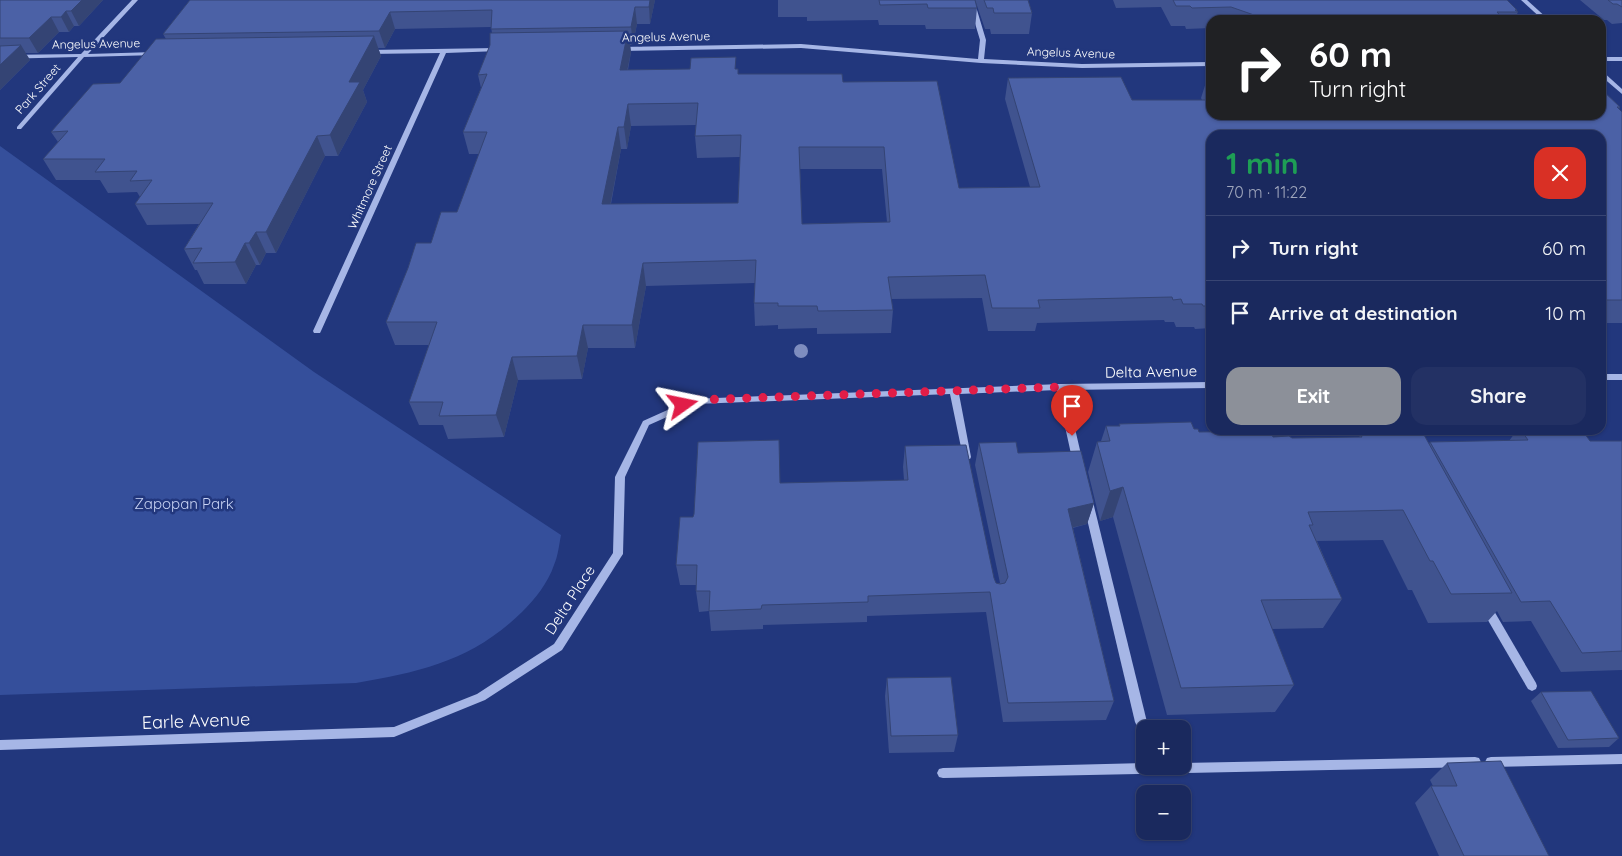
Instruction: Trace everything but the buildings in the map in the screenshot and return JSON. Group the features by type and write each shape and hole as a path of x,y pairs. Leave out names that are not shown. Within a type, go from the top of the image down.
{"street":[{"name":"Park Street","path":"19,128 83,55 135,0"},
{"path":"971,0 983,40 981,61"},
{"path":"1524,0 1540,15"},
{"name":"Angelus Avenue","path":"612,49 800,46 981,61 1082,66 1206,64"},
{"path":"356,52 503,50"},
{"name":"Whitmore Street","path":"317,331 444,51"},
{"name":"Angelus Avenue","path":"0,57 161,54"},
{"path":"1606,59 1622,59"},
{"path":"1606,77 1622,92"},
{"path":"1606,377 1622,377"},
{"name":"Delta Avenue","path":"646,423 695,400 1060,387 1206,385"},
{"path":"1060,387 1082,475"},
{"path":"954,391 968,462"},
{"name":"Delta Place","path":"394,732 481,697 558,647 618,554 620,477 646,423"},
{"path":"1086,495 1141,720"},
{"path":"1481,598 1532,686"},
{"name":"Earle Avenue","path":"0,745 394,732"},
{"path":"943,773 1622,760"}],"green space":[{"name":"Zapopan Park","path":"0,146 314,372 561,535 551,572 532,602 485,642 465,653 424,668 356,683 0,695"}],"route":[{"path":"683,405 695,400 1060,387 1072,436"}]}
